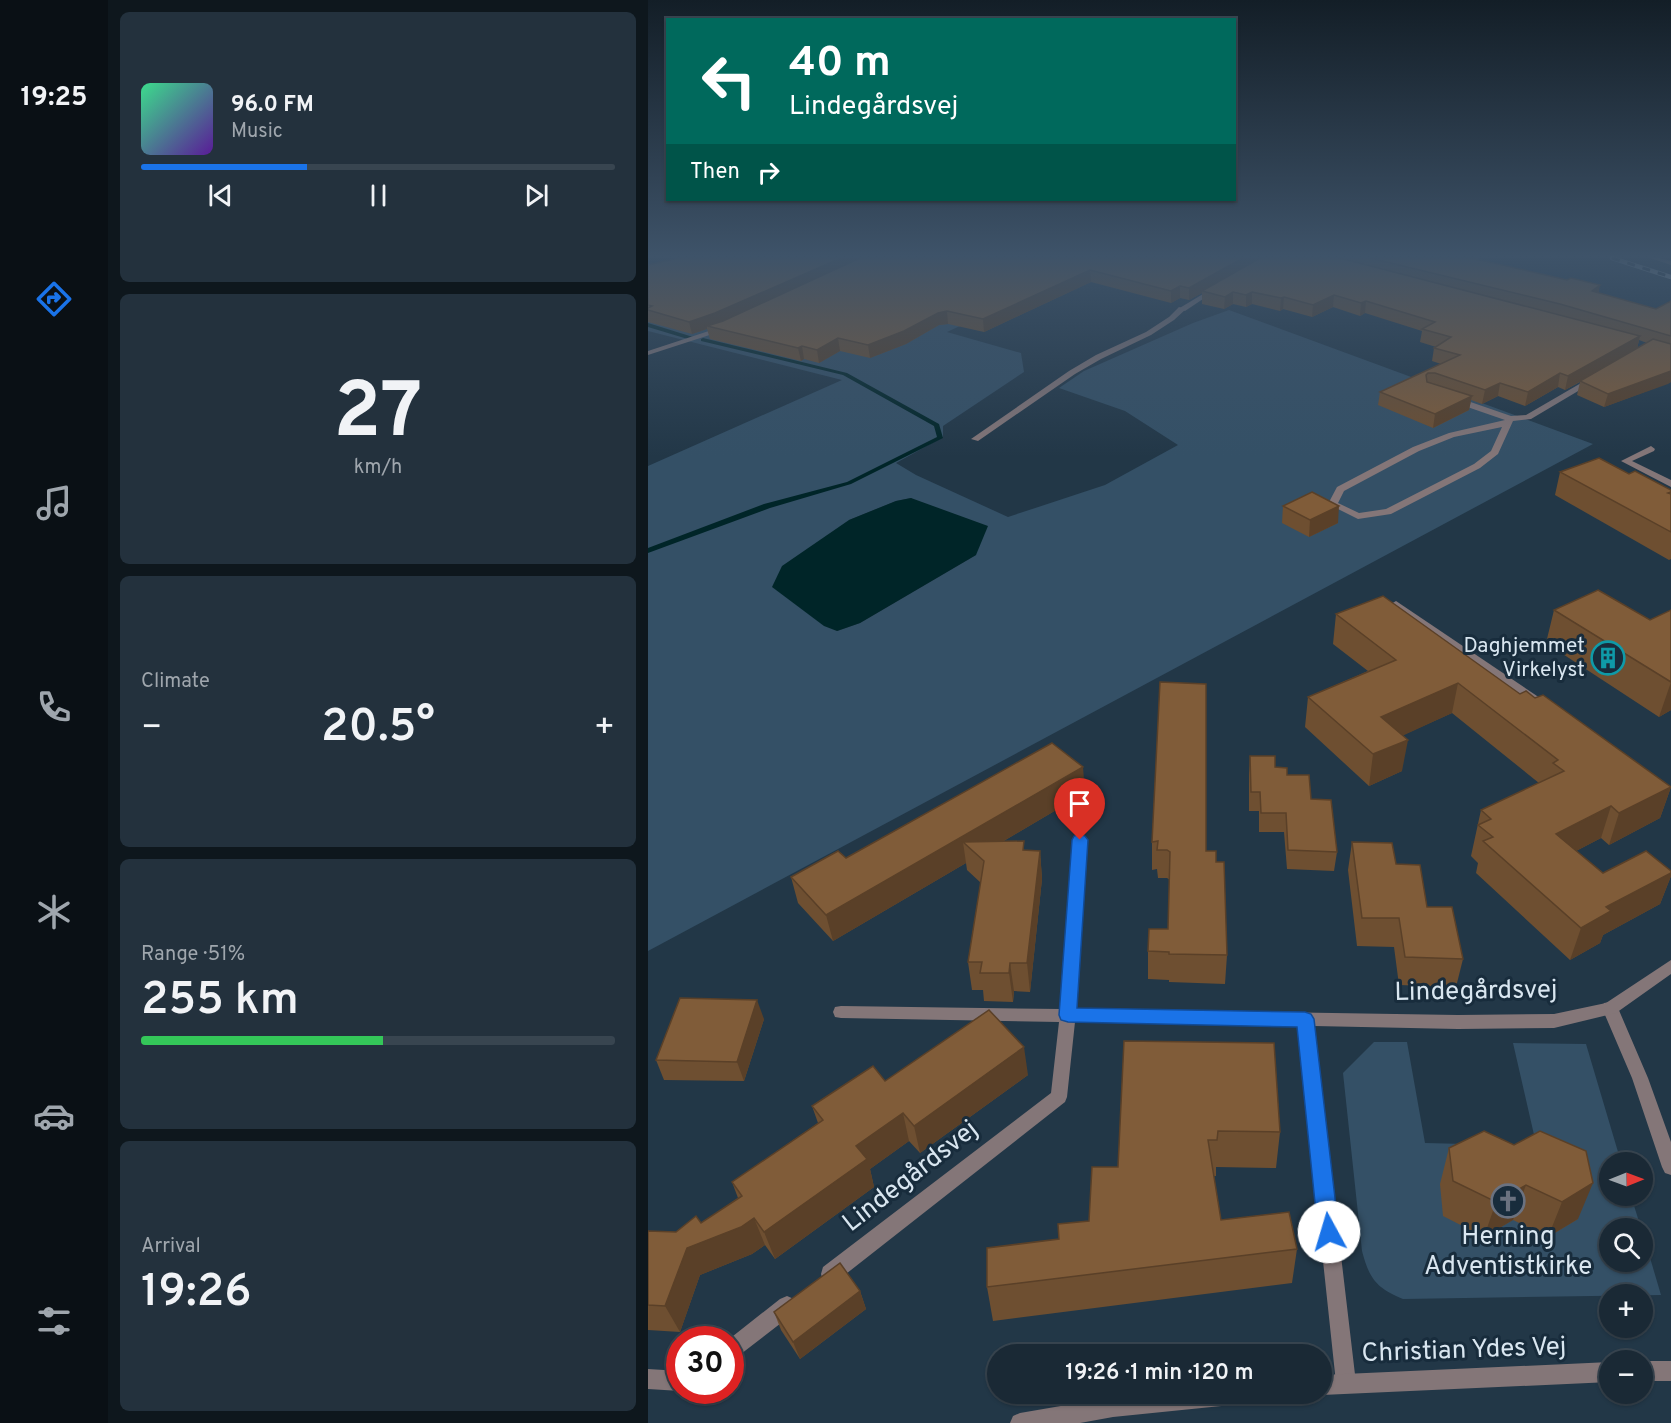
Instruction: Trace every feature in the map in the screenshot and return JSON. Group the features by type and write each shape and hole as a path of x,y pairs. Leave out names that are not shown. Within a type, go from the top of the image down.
{"street":[{"path":"975,439 1086,364 1118,347 1151,334 1166,324"},
{"path":"648,353 731,326"},
{"path":"1509,421 1496,452 1478,466 1388,512 1358,516 1333,504 1340,489 1416,449 1452,435 1509,421 1528,417 1599,377"},
{"path":"1450,398 1509,421"},
{"path":"1651,449 1626,461 1671,484"},
{"path":"1396,604 1551,712"},
{"name":"Lindegårdsvej","path":"744,1339 1059,1097 1068,1015 1080,840"},
{"name":"Lindegårdsvej","path":"841,1012 1458,1022 1554,1021 1610,1008 1671,966"},
{"path":"1610,1008 1641,1078 1671,1167"},
{"path":"1305,1019 1346,1383"},
{"path":"1653,1371 1671,1371"},
{"name":"Christian Ydes Vej","path":"1332,1384 1599,1372"},
{"path":"648,1379 666,1380"},
{"path":"1020,1423 1143,1404"}],"shaded area":[{"path":"648,324 963,324 947,332 1021,353 1024,372 943,426 943,437 896,463 916,475 1008,517 1105,485 1178,445 1125,411 1059,388 1084,371 1190,324 1268,324 1593,444 648,951 648,466 842,380 648,331","holes":["911,498 976,555 860,623 837,631 849,520 896,501"]},
{"path":"911,498 988,526 976,555 860,623 837,631 824,626 772,587 782,566 849,520 896,501"},
{"path":"1374,1042 1407,1042 1425,1143 1465,1144 1543,1174 1513,1043 1586,1044 1618,1152 1599,1152 1599,1206 1634,1206 1638,1218 1599,1218 1599,1272 1653,1272 1653,1268 1661,1295 1653,1295 1653,1284 1599,1284 1599,1296 1403,1299 1386,1291 1371,1275 1362,1251 1343,1073"}],"building":[{"path":"916,324 868,345 838,338 817,350 802,346 798,348 707,326"},
{"path":"1431,324 1595,324 1640,336 1568,376 1560,373 1528,392 1500,383 1485,390 1435,373 1428,373 1427,382 1472,396 1435,414 1380,392 1460,355 1434,348 1451,337 1422,329"},
{"path":"1631,324 1671,324 1671,336"},
{"path":"1653,339 1671,344 1671,371 1608,394 1580,381"},
{"path":"1599,458 1629,474 1635,471 1671,490 1668,493 1671,494 1671,532 1560,472"},
{"path":"1312,492 1339,506 1310,520 1283,506"},
{"path":"1598,590 1650,620 1671,610 1671,682 1554,610"},
{"path":"1383,596 1520,694 1526,691 1535,698 1543,695 1671,787 1619,813 1611,806 1556,834 1603,873 1646,851 1671,873 1606,907 1611,911 1581,928 1483,841 1493,837 1478,825 1491,819 1481,810 1564,771 1553,763 1558,760 1458,683 1381,717 1408,740 1373,754 1308,697 1396,660 1336,614"},
{"path":"1160,682 1206,684 1206,851 1216,851 1216,862 1224,862 1227,955 1169,954 1169,952 1148,951 1149,929 1168,929 1170,852 1157,850 1158,841 1152,842"},
{"path":"1052,743 1083,767 826,915 791,877 838,851 846,858"},
{"path":"1250,756 1275,756 1275,767 1287,768 1287,775 1309,775 1311,799 1331,800 1337,852 1288,850 1286,813 1261,813 1260,792 1251,792"},
{"path":"1024,841 1023,850 1040,851 1027,963 1010,963 1009,973 980,973 982,962 968,962 984,861 963,842"},
{"path":"1352,842 1392,843 1396,864 1420,865 1427,907 1452,907 1463,959 1405,957 1399,918 1362,918"},
{"path":"680,998 757,1000 737,1062 656,1060"},
{"path":"989,1010 1024,1047 914,1126 903,1113 856,1146 867,1159 764,1232 754,1218 741,1227 687,1248 665,1306 648,1305 648,1231 676,1232 696,1216 701,1223 742,1196 732,1182 823,1120 812,1106 873,1066 885,1081"},
{"path":"1124,1041 1274,1043 1280,1132 1218,1131 1217,1140 1208,1140 1221,1220 1289,1212 1297,1249 987,1287 987,1248 1059,1239 1058,1224 1089,1221 1092,1167 1118,1167"},
{"path":"1484,1131 1514,1145 1540,1131 1586,1151 1593,1183 1562,1202 1526,1185 1496,1202 1453,1181 1449,1148"},
{"path":"840,1263 860,1291 793,1342 774,1312"}],"waterway":[{"path":"648,325 691,338"},
{"path":"648,551 767,506 849,483 940,438 937,425 845,374 703,340"}],"place":[{"name":"Daghjemmet Virkelyst","path":"1608,658"},
{"name":"Herning Adventistkirke","path":"1508,1201"}],"route":[{"path":"1080,840 1068,1015 1305,1019 1329,1232"}]}
